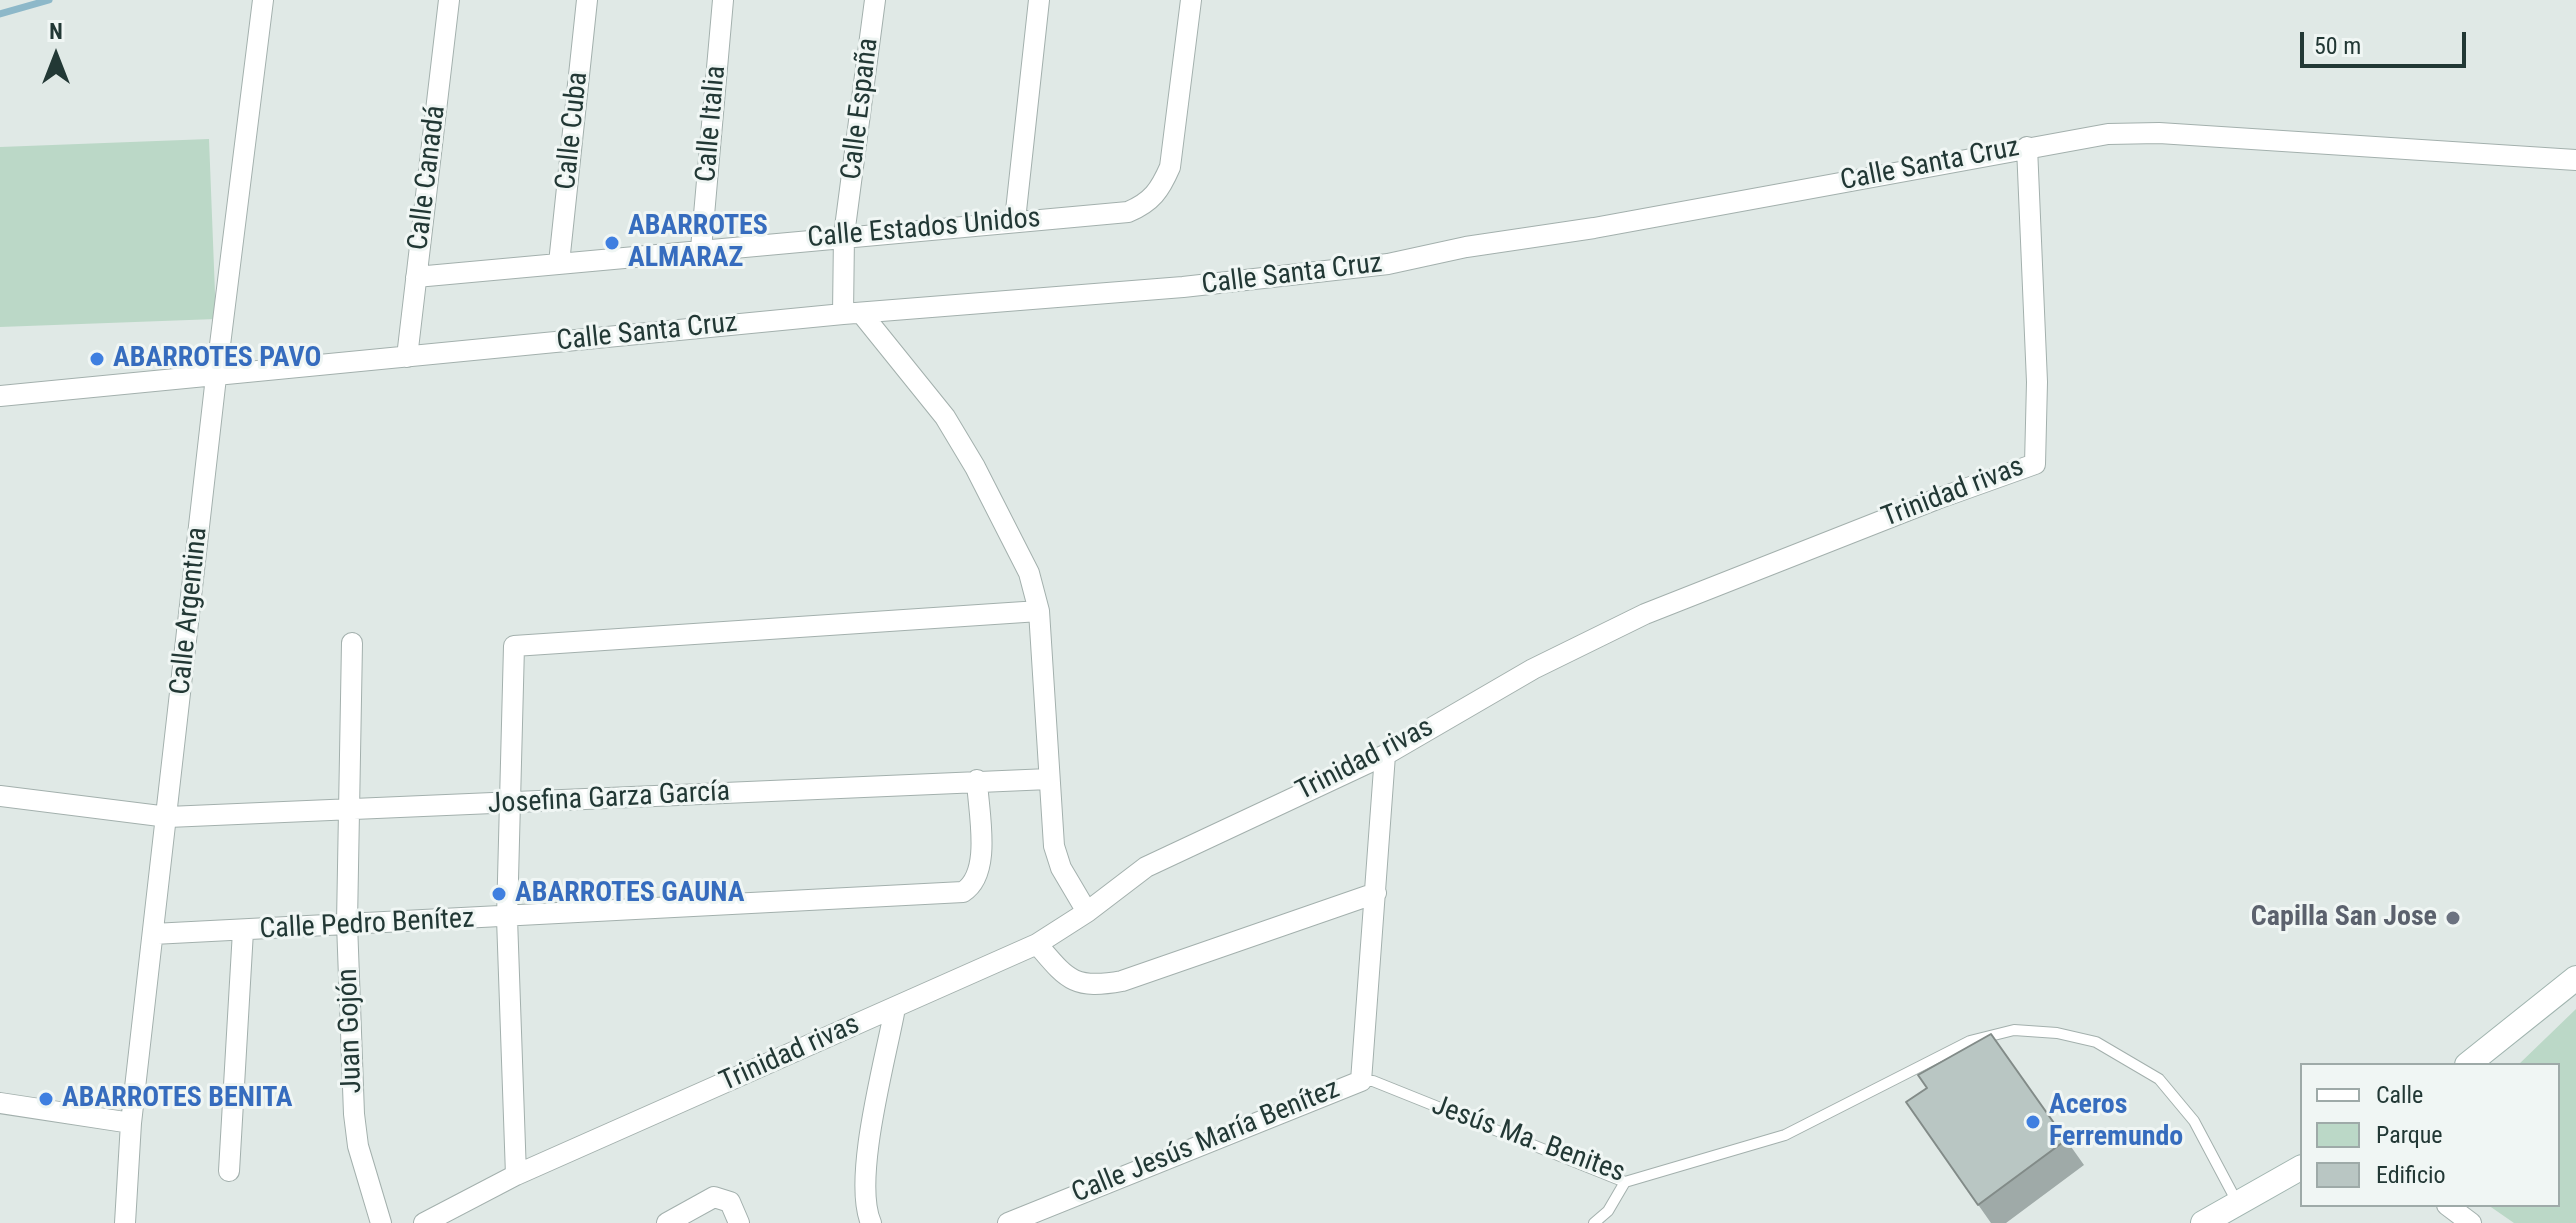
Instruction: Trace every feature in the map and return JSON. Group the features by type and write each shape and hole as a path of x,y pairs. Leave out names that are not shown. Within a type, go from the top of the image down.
{"main road":[{"path":"2470,1063 2576,978"},
{"path":"2203,1223 2300,1168"}],"street":[{"name":"Calle Argentina","path":"125,1223 131,1123 216,377 263,0"},
{"name":"Calle Canadá","path":"407,357 449,0"},
{"name":"Calle Cuba","path":"559,263 587,0"},
{"name":"Calle Italia","path":"701,249 723,0"},
{"name":"Calle España","path":"852,314 844,235 875,0"},
{"path":"1015,220 1039,0"},
{"name":"Calle Estados Unidos","path":"416,277 844,235 1128,212 1145,205 1160,191 1170,167 1191,0"},
{"name":"Calle Santa Cruz","path":"0,396 852,314 1183,287 1388,264 1466,247 1594,228 2108,134 2159,133 2576,160"},
{"name":"Trinidad rivas","path":"424,1223 457,1215 516,1175 1037,944 1087,912 1146,867 1385,755 1533,669 1645,614 1937,499 2035,464 2037,382 2027,147"},
{"path":"852,314 922,386 975,467 1029,573 1039,611 1054,846 1061,868 1087,912"},
{"path":"516,1175 507,918 514,646 1039,611"},
{"name":"Juan Gojón","path":"352,643 347,923 354,1114 358,1146 381,1223"},
{"path":"1361,1081 1385,755"},
{"name":"Josefina Garza García","path":"0,796 168,817 512,805 977,780 1049,779"},
{"name":"Calle Pedro Benítez","path":"153,934 963,892 976,878 980,862 977,780"},
{"path":"1037,944 1065,977 1095,986 1122,981 1376,893"},
{"path":"229,1171 243,931"},
{"path":"871,1223 864,1191 867,1158 895,1008"},
{"name":"Calle Jesús María Benítez","path":"1008,1223 1361,1081"},
{"path":"0,1103 131,1123"},
{"path":"667,1223 714,1197 730,1202 739,1223"},
{"path":"2450,1207 2471,1223"}],"lane":[{"name":"Jesús Ma. Benites","path":"1361,1081 1373,1081 1625,1182 1785,1135 1970,1041 2014,1030 2057,1033 2096,1042 2159,1079 2194,1121 2238,1203"},
{"path":"1594,1223 1608,1211 1625,1182"}],"green space":[{"path":"209,139 216,319 0,327 0,147"},
{"path":"2576,1009 2576,1223 2514,1223 2491,1207 2560,1207 2560,1063 2520,1063"}],"building":[{"path":"1991,1034 2066,1140 1978,1205 1906,1102 1927,1088 1918,1075"}],"waterway":[{"path":"0,14 49,0"}],"place":[{"name":"ABARROTES ALMARAZ","path":"612,243"},
{"name":"ABARROTES PAVO","path":"97,359"},
{"name":"ABARROTES GAUNA","path":"499,894"},
{"name":"Capilla San Jose","path":"2453,918"},
{"name":"ABARROTES BENITA","path":"46,1099"},
{"name":"Aceros Ferremundo","path":"2033,1122"}]}
